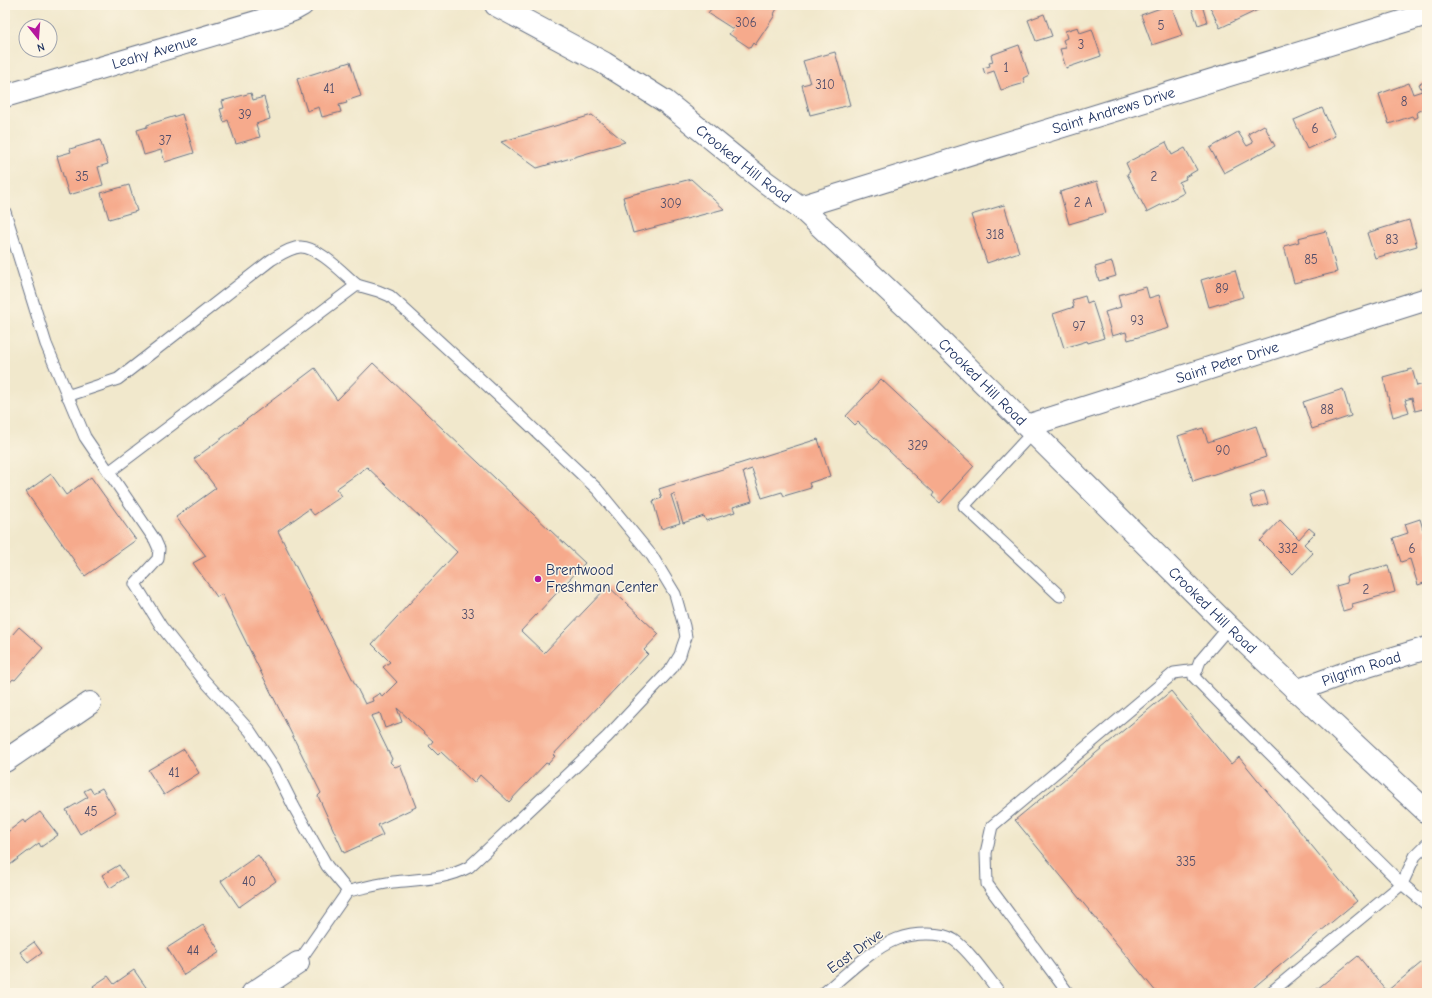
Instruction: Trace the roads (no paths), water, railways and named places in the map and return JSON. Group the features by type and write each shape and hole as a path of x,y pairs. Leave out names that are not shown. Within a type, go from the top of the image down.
{"street":[{"name":"Leahy Avenue","path":"5,96 280,15 302,5"},
{"name":"Crooked Hill Road","path":"496,5 604,63 666,102 764,182 800,207 919,319 1229,627 1427,812"},
{"name":"Saint Andrews Drive","path":"800,207 1427,14"},
{"name":"Saint Peter Drive","path":"1030,429 1427,299"},
{"name":"Pilgrim Road","path":"1296,691 1352,671 1427,648"},
{"path":"5,761 90,703"},
{"path":"252,993 298,963"}],"lane":[{"path":"5,212 46,344 85,437 155,540 159,550 158,559 135,584 161,626 175,644 203,679 250,731 274,767 294,807 327,866 348,891"},
{"path":"67,396 118,379 271,260 286,251 300,247 325,257 357,285 390,296 503,400 597,489 652,556 675,594 683,618 686,637 680,655 672,668 607,737 469,867 458,873 438,878 393,882 348,891 298,963"},
{"path":"109,472 357,285"},
{"path":"1030,429 964,506 1060,596"},
{"path":"1229,627 1200,661 1194,676 1242,726 1402,884 1427,905"},
{"path":"1068,993 988,884 986,853 992,826 1174,673 1197,670"},
{"path":"1270,993 1402,884 1415,856 1427,844"},
{"name":"East Drive","path":"824,993 880,947 898,938 915,934 931,934 953,939 963,948 1000,993"}],"place":[{"name":"Brentwood Freshman Center","path":"538,579"}]}
